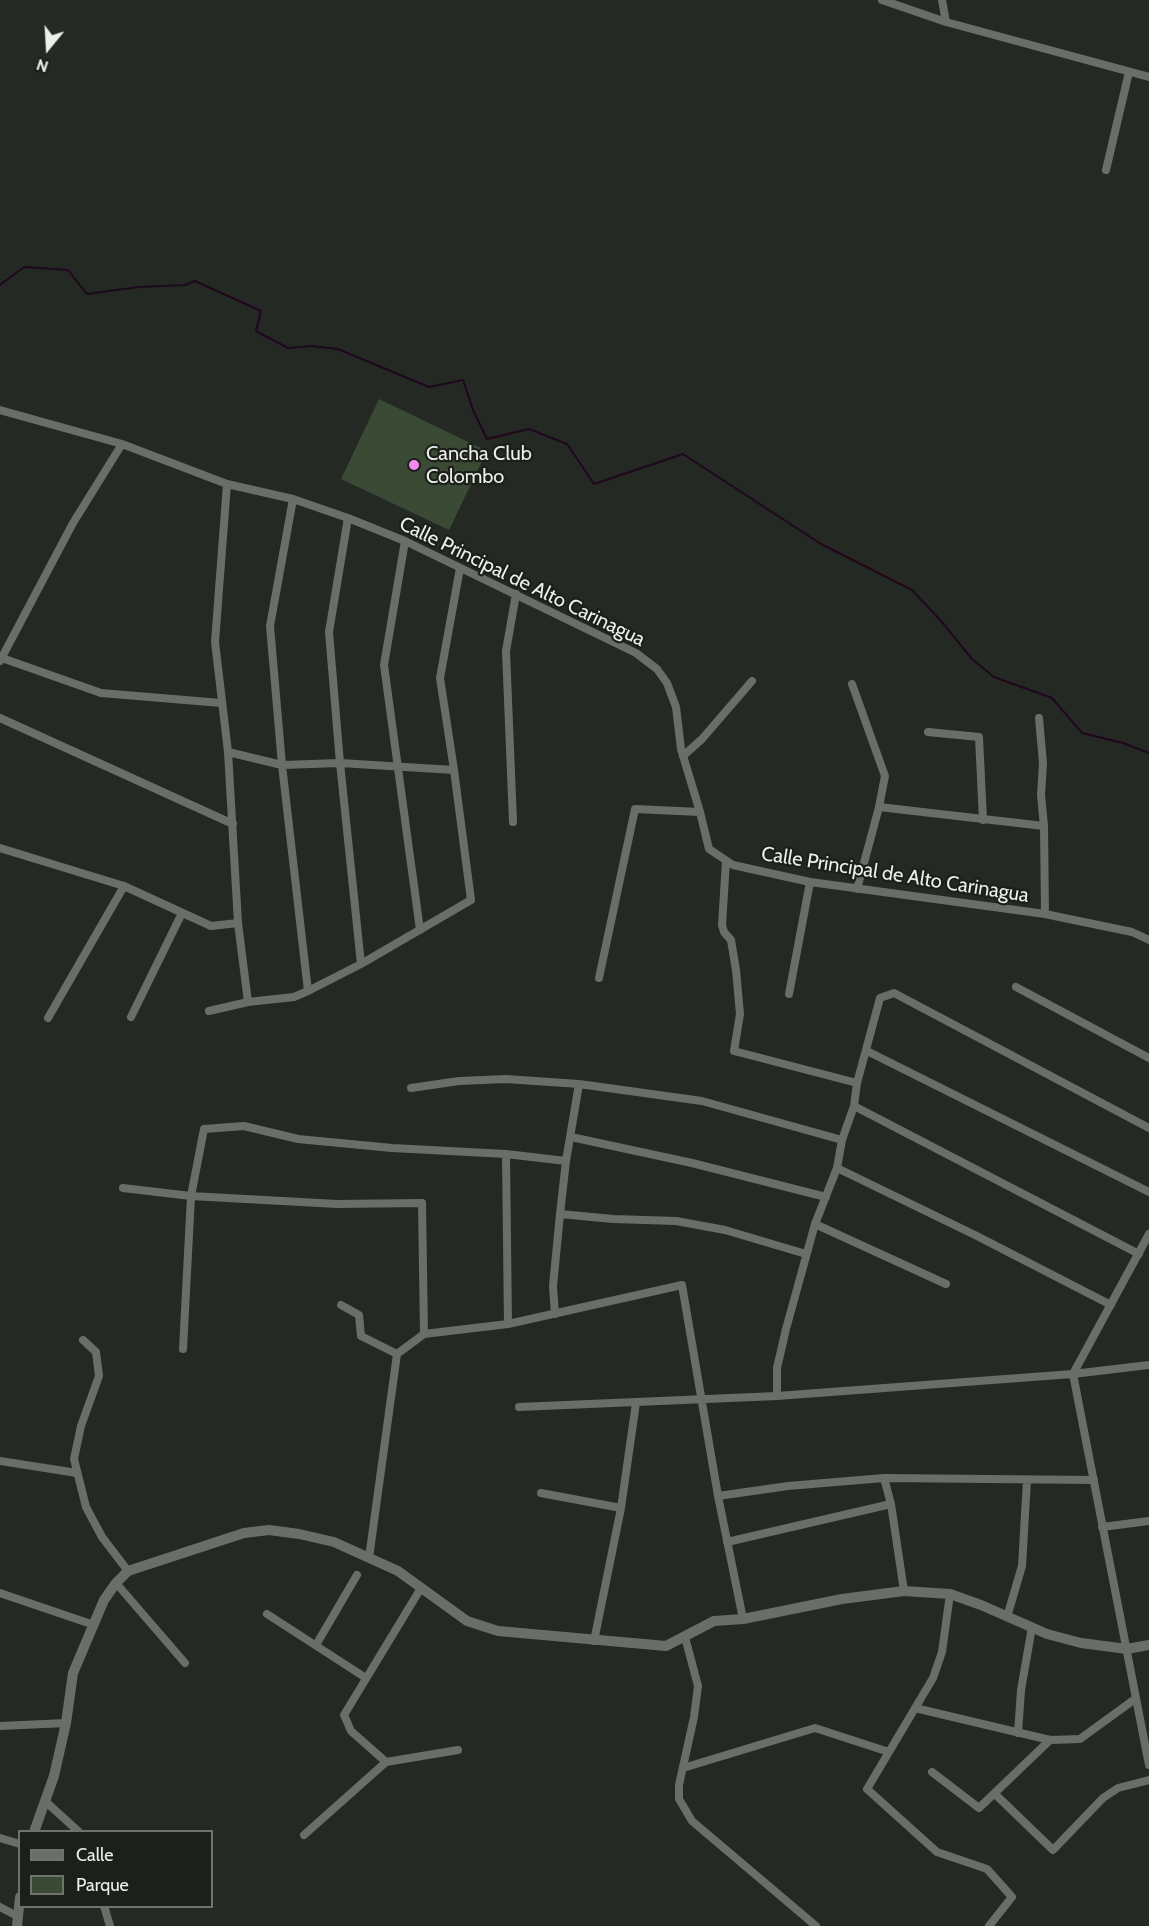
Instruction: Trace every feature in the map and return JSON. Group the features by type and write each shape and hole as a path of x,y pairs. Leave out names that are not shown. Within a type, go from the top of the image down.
{"street":[{"path":"882,0 945,22 1149,76"},
{"path":"942,0 945,22"},
{"path":"1107,170 1129,72"},
{"name":"Calle Principal de Alto Carinagua","path":"0,410 122,444 226,483 293,499 348,518 405,541 636,653 657,669 667,683 676,707 683,756 709,849 733,865 810,882 1045,914 1132,932 1149,940"},
{"path":"122,444 73,523 1,659 101,693 221,703"},
{"path":"226,483 215,642 228,752 238,923 248,1002"},
{"path":"293,499 270,626 282,765 308,991"},
{"path":"348,518 329,632 361,964"},
{"path":"405,541 384,665 420,930"},
{"path":"209,1011 248,1002 294,997 361,964 471,900 440,678 460,567"},
{"path":"513,822 507,651 516,594"},
{"path":"683,756 702,739 752,681"},
{"path":"852,684 885,776 879,807 856,889"},
{"path":"0,718 232,824"},
{"path":"1039,718 1043,763 1041,795 1044,825 1045,914"},
{"path":"928,732 979,737 982,820"},
{"path":"228,752 282,765 340,763 454,770"},
{"path":"879,807 1044,825"},
{"path":"600,978 635,809 700,813"},
{"path":"0,848 124,886 168,904 211,926 238,923"},
{"path":"726,861 722,925 724,932 731,940 740,1014 734,1051 856,1083"},
{"path":"789,994 810,882"},
{"path":"48,1018 124,886"},
{"path":"131,1017 182,913"},
{"path":"1016,987 1149,1058"},
{"path":"777,1396 777,1368 806,1254 837,1168 842,1140 854,1106 856,1083 867,1051 880,998 894,993 1149,1128"},
{"path":"867,1051 1149,1192"},
{"path":"411,1088 459,1081 507,1078 579,1084 702,1101 842,1140"},
{"path":"555,1314 553,1286 560,1214 579,1084"},
{"path":"854,1106 1139,1254"},
{"path":"183,1349 191,1196 204,1129 244,1126 298,1139 392,1148 506,1154 566,1161"},
{"path":"571,1137 693,1163 826,1197"},
{"path":"506,1154 508,1324"},
{"path":"837,1168 975,1234 1111,1305"},
{"path":"123,1188 191,1196 337,1204 422,1203 424,1334"},
{"path":"560,1214 676,1221 725,1230 806,1254"},
{"path":"815,1224 946,1284"},
{"path":"1149,1234 1073,1374 1149,1765"},
{"path":"369,1558 397,1354 424,1334 508,1324 682,1285 718,1496 743,1619"},
{"path":"341,1305 359,1314 361,1336 397,1354"},
{"path":"84,1340 96,1352 99,1376 81,1426 74,1459 86,1507 102,1537 128,1571"},
{"path":"519,1407 777,1396 1073,1374 1149,1365"},
{"path":"594,1641 621,1508 636,1403"},
{"path":"0,1461 77,1473"},
{"path":"718,1496 788,1486 884,1478 1094,1480"},
{"path":"884,1478 891,1504 904,1591"},
{"path":"1007,1617 1022,1566 1028,1480"},
{"path":"541,1493 621,1508"},
{"path":"727,1542 891,1504"},
{"path":"1102,1527 1149,1521"},
{"path":"35,1830 54,1776 66,1723 73,1673 104,1600 116,1583 128,1571 236,1536 269,1530 334,1542 398,1571 467,1621 498,1631 666,1646 714,1621 743,1619 842,1599 904,1591 950,1594 1032,1628 1081,1643 1127,1649 1149,1645"},
{"path":"316,1645 357,1575"},
{"path":"116,1583 185,1664"},
{"path":"387,1762 351,1731 344,1715 422,1588"},
{"path":"0,1593 94,1625"},
{"path":"950,1594 942,1652 933,1678 867,1789 937,1852 987,1869 1004,1888 1012,1897 989,1926"},
{"path":"267,1614 366,1678"},
{"path":"1018,1732 1021,1690 1032,1628"},
{"path":"685,1637 698,1686 678,1800 692,1821 816,1926"},
{"path":"915,1708 1050,1740 1080,1738 1135,1699"},
{"path":"0,1726 66,1723"},
{"path":"683,1768 815,1728 890,1752"},
{"path":"932,1772 979,1808 1050,1740"},
{"path":"304,1834 387,1762 458,1750"},
{"path":"995,1794 1053,1850 1102,1798 1118,1788 1149,1780"},
{"path":"45,1801 77,1830"},
{"path":"0,1838 18,1843"},
{"path":"0,1907 17,1921"},
{"path":"105,1908 110,1926"}],"green space":[{"name":"Cancha Club Colombo","path":"379,399 487,451 449,530 341,479"}],"waterway":[{"path":"0,285 24,267 68,270 87,294 139,287 185,285 195,281 261,311 256,331 288,348 312,346 338,349 429,387 463,380 473,410 487,439 529,429 567,444 594,484 683,454 821,544 912,590 972,659 994,677 1052,698 1082,733 1123,743 1149,753"}],"place":[{"name":"Cancha Club Colombo","path":"414,465"}]}
